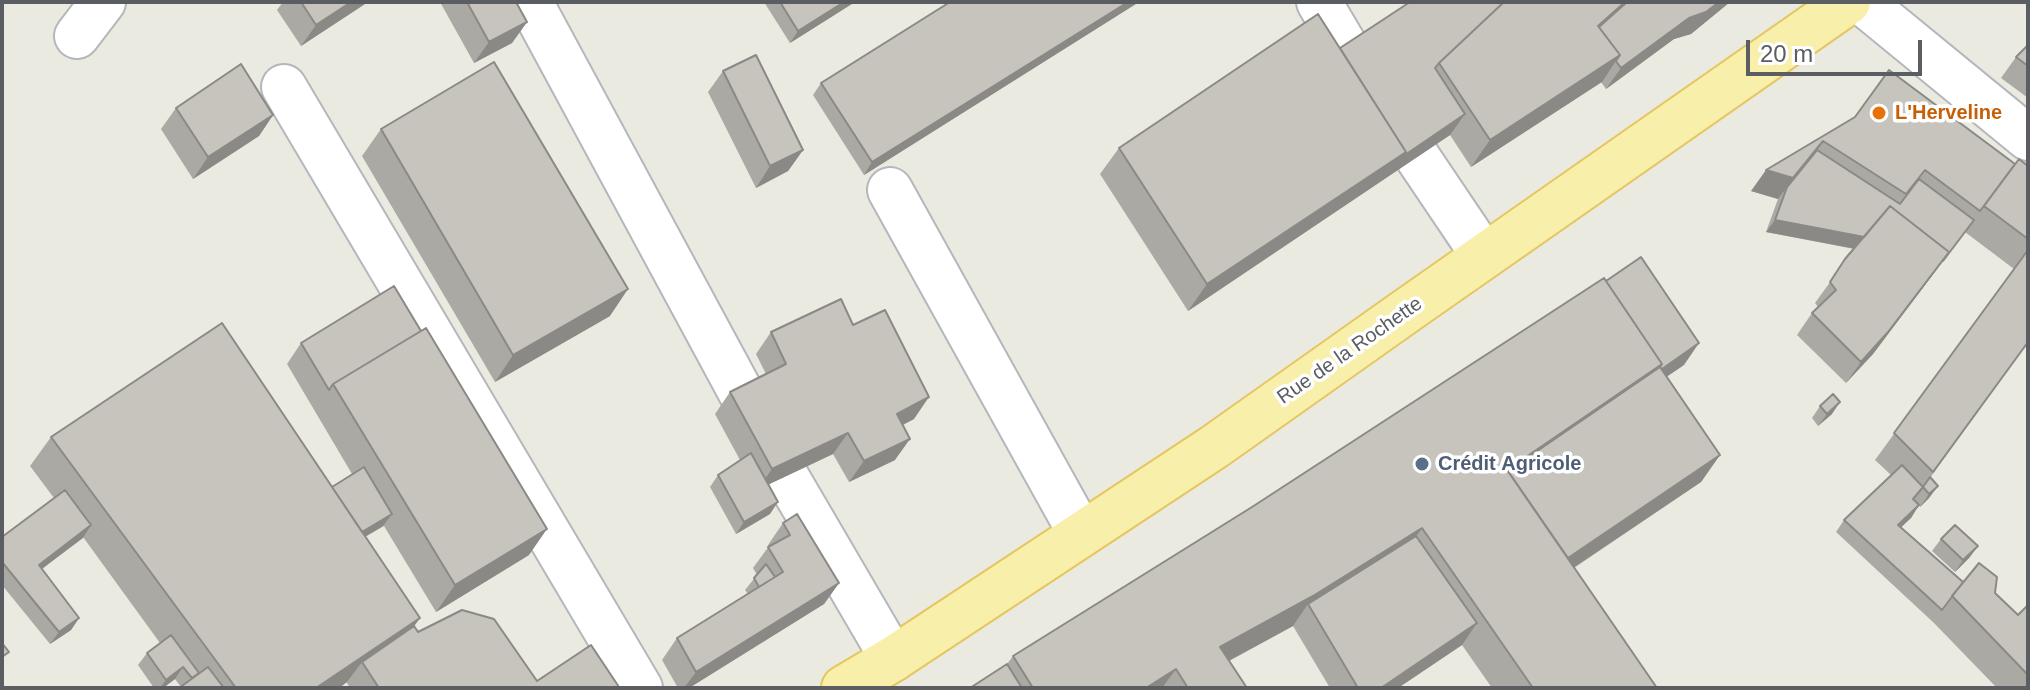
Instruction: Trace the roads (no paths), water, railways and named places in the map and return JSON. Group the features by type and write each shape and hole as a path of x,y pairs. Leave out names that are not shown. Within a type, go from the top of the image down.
{"main road":[{"name":"Rue de la Rochette","path":"844,688 893,659 1214,447 1848,2"}],"street":[{"path":"77,36 103,2"},
{"path":"530,2 786,476 893,659"},
{"path":"1319,2 1349,53"},
{"path":"1862,2 2028,138"},
{"path":"284,87 640,688"},
{"path":"1418,158 1484,256"},
{"path":"890,190 1081,534"}],"place":[{"name":"L'Herveline","path":"1879,113"},
{"name":"Crédit Agricole","path":"1422,464"}]}
